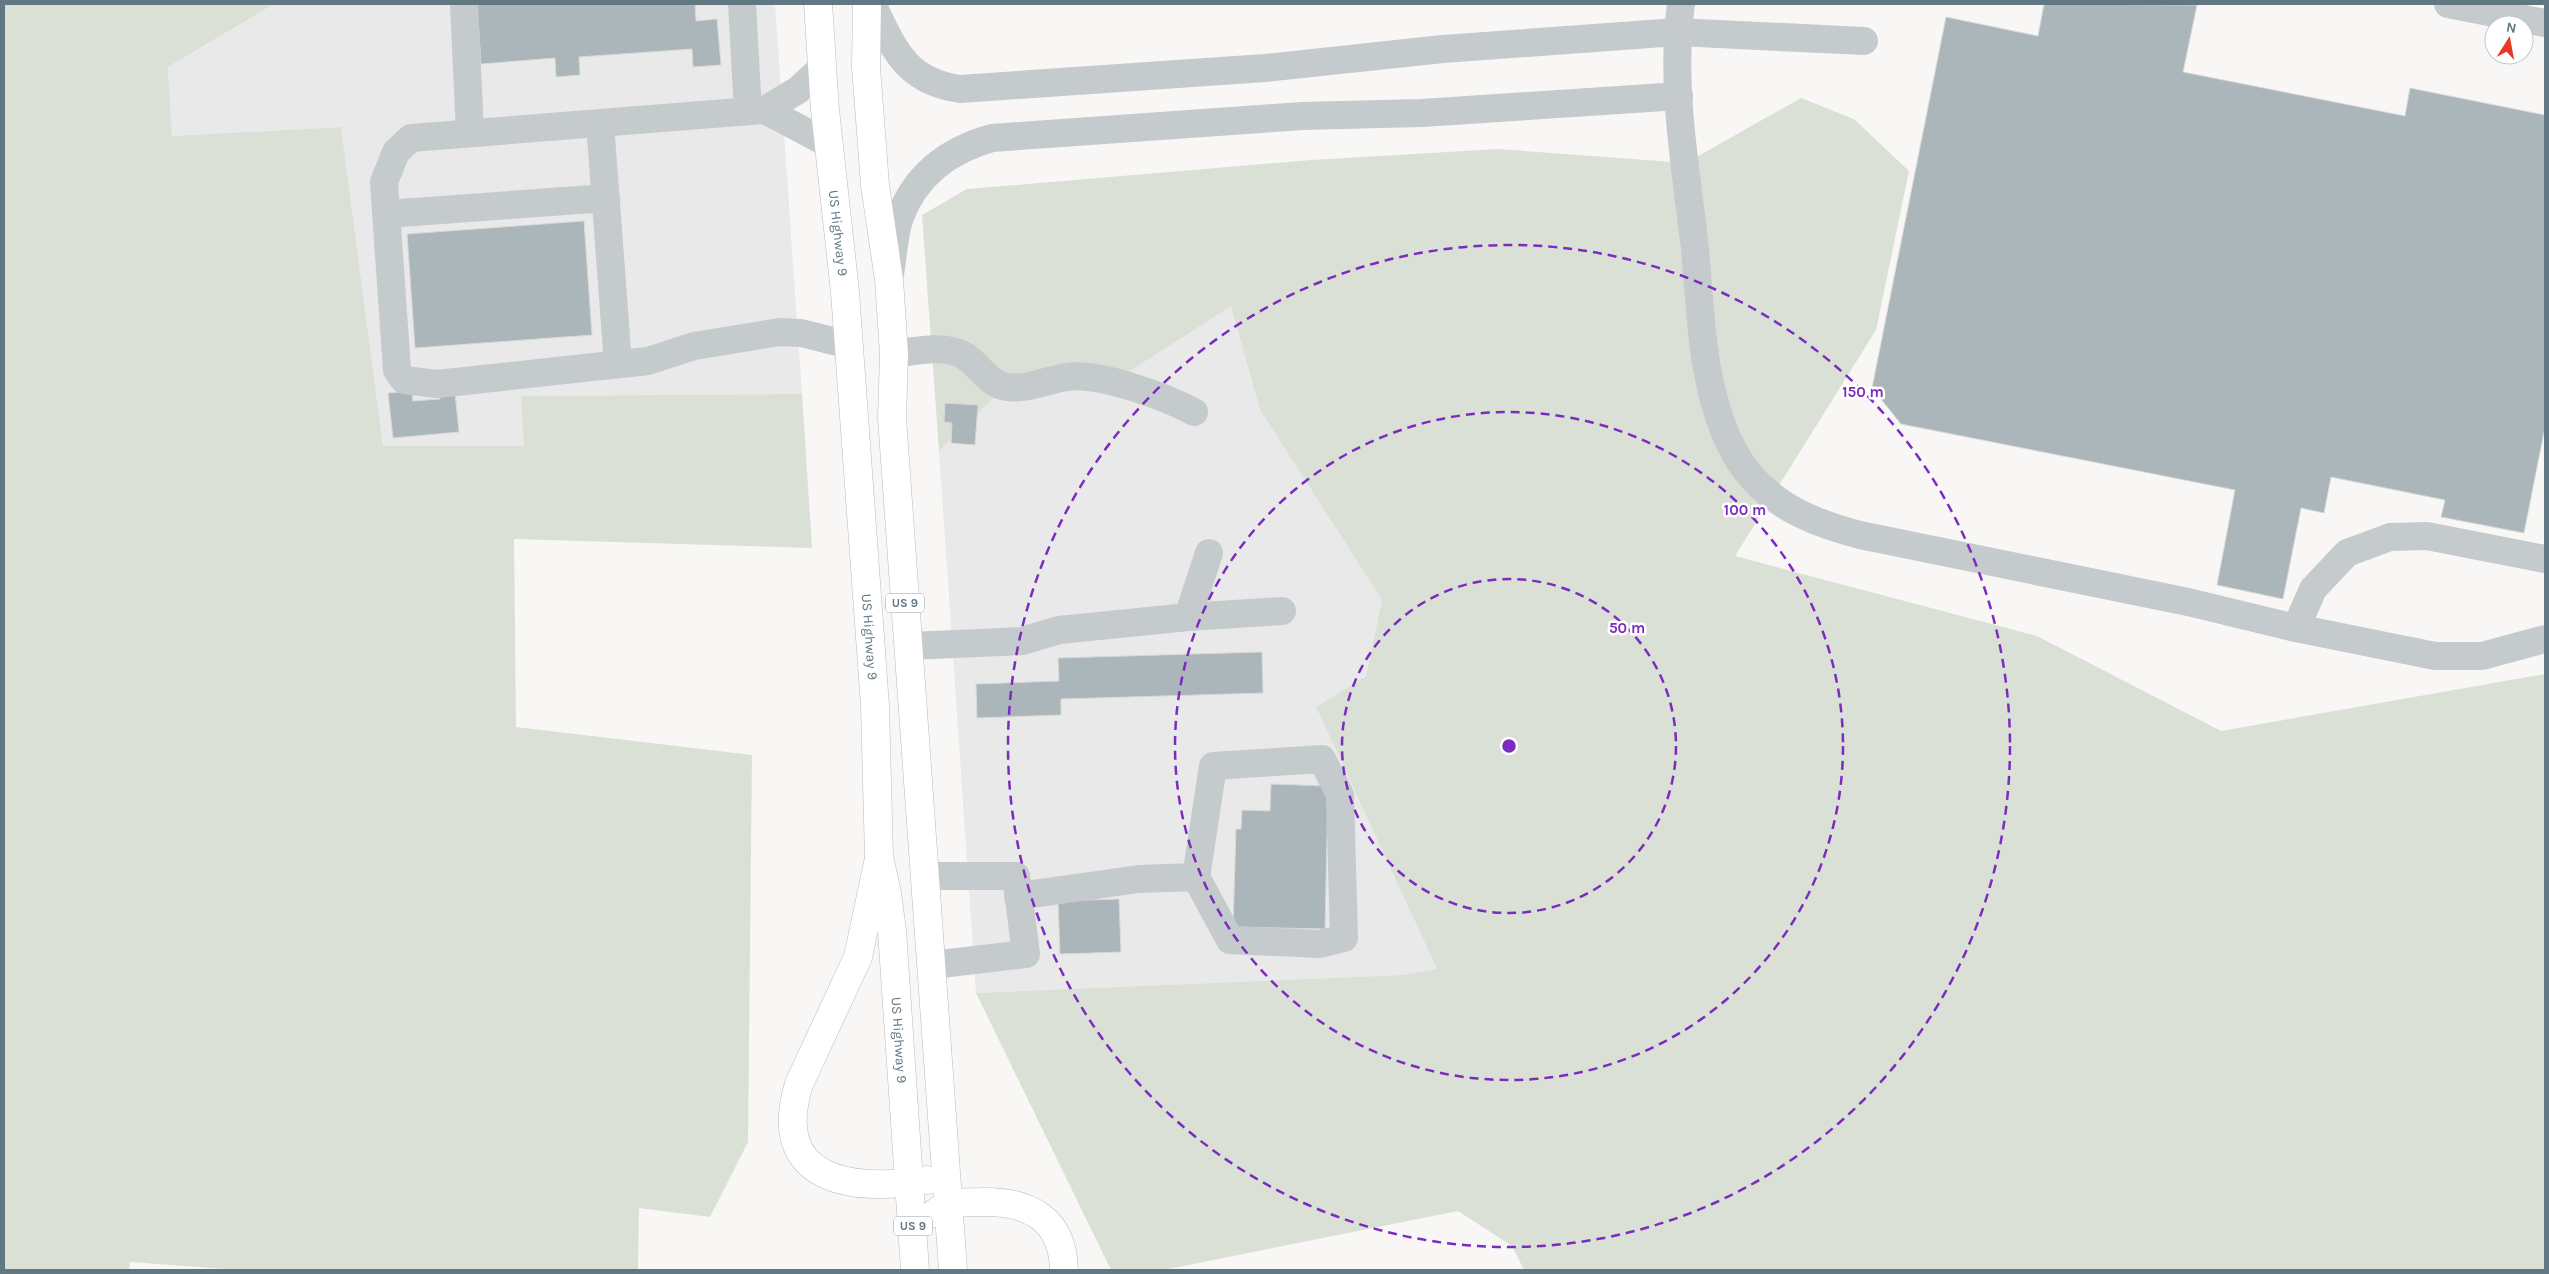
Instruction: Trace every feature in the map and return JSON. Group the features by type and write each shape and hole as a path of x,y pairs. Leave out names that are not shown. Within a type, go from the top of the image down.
{"highway":[{"name":"US Highway 9","path":"818,4 822,68 849,345 875,706 879,857 888,893 892,931 915,1270"},
{"name":"US 9","path":"867,4 866,67 875,185 888,280 894,354 892,418 953,1270"},
{"path":"879,857 858,957 799,1084 793,1105 791,1122 795,1141 802,1155 815,1170 832,1178 861,1183 909,1182 1012,1203 1031,1210 1049,1223 1058,1236 1064,1254 1064,1270"},
{"path":"914,1241 948,1190"}],"street":[{"path":"464,4 470,133"},
{"path":"742,4 756,110"},
{"path":"872,4 894,49 906,65 923,78 943,86 960,89 1265,68 1443,49 1677,32 1864,41"},
{"path":"1681,4 1677,32 1679,96 1704,346 1711,387 1727,438 1740,461 1759,486 1783,505 1800,515 1832,528 2188,602 2296,628 2443,656 2482,656 2545,639"},
{"path":"2448,4 2545,23"},
{"path":"822,68 798,90 756,110 411,138 396,152 384,182 397,370 404,380 438,384 648,361 694,346 780,332 801,333 849,345"},
{"path":"888,280 900,218 914,189 928,170 951,153 969,144 992,138 1302,116 1422,113 1679,96"},
{"path":"756,110 829,144"},
{"path":"600,123 618,364"},
{"path":"387,214 606,198"},
{"path":"894,354 929,350 958,352 994,383 1008,387 1025,387 1068,377 1099,379 1171,400 1194,412"},
{"path":"2296,628 2313,589 2347,553 2390,537 2428,536 2545,559"},
{"path":"1188,616 1209,553"},
{"path":"909,646 1022,640 1060,630 1188,616 1282,611"},
{"path":"1322,759 1340,795 1344,938 1320,944 1230,940 1196,878 1214,766 1322,759"},
{"path":"925,876 1016,876 1026,954 932,964"},
{"path":"1018,896 1139,879 1196,878"}],"shaded area":[{"path":"4,4 274,4 168,67 172,136 341,127 383,446 524,446 521,396 802,394 812,548 514,539 516,727 752,755 748,1142 710,1217 639,1208 638,1270 240,1270 130,1262 129,1270 4,1270"},
{"path":"274,4 775,4 802,394 521,396 525,446 383,446 341,127 172,136 168,67"},
{"path":"1801,98 1854,119 1909,171 1876,330 1735,556 2037,636 2221,731 2545,674 2545,1270 1524,1270 1512,1246 1458,1211 1163,1270 1111,1270 976,993 1402,975 1437,969 1316,707 1366,676 1382,600 1260,410 1231,306 1108,385 1004,388 939,451 922,215 967,189 1312,160 1498,149 1686,163"},
{"path":"1231,305 1260,410 1382,600 1366,676 1316,707 1437,969 1402,975 976,993 939,451 1004,388 1108,385"}],"building":[{"path":"477,4 695,4 696,21 717,19 721,65 693,67 692,49 579,57 580,75 556,77 555,58 481,64"},
{"path":"2044,4 2197,5 2183,72 2405,116 2410,88 2545,115 2545,427 2524,533 2441,517 2445,500 2331,477 2324,513 2301,508 2283,599 2217,585 2235,490 1901,424 1872,388 1946,17 2038,36"},
{"path":"584,221 592,335 415,348 407,234"},
{"path":"454,383 459,432 393,438 388,393 412,391 413,401 440,399 439,384"},
{"path":"945,403 978,405 975,445 951,443 952,423 944,422"},
{"path":"1262,652 1263,693 1061,699 1061,715 977,718 976,684 1059,681 1058,658"},
{"path":"1271,784 1328,786 1325,929 1233,927 1236,829 1241,829 1242,810 1270,811"},
{"path":"1119,899 1121,952 1060,954 1058,901"}]}
